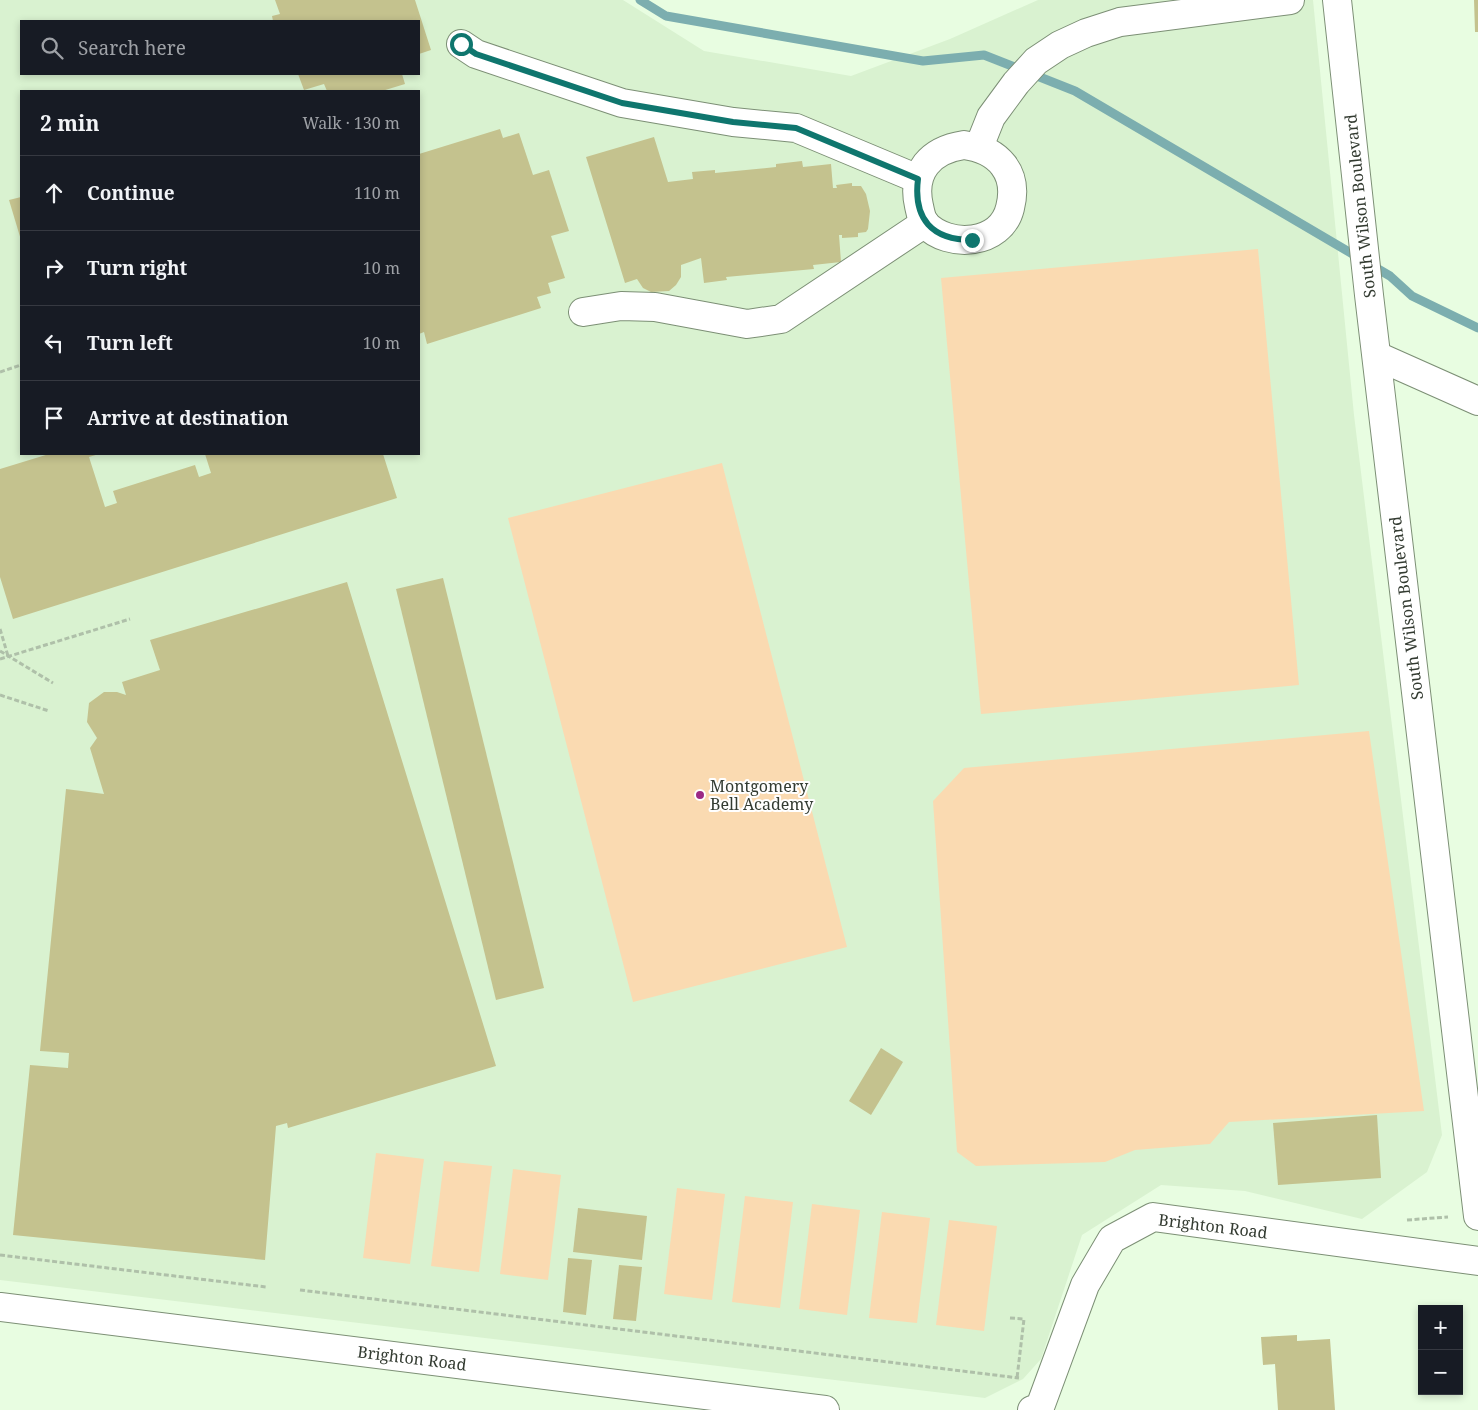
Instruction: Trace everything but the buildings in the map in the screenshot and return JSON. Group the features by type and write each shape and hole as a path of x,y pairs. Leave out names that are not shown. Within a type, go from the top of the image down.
{"street":[{"path":"979,147 990,117 1036,61 1086,33 1120,22 1290,0"},
{"name":"South Wilson Boulevard","path":"1337,0 1466,1216"},
{"path":"461,44 476,54 622,103 733,122 796,128 918,179"},
{"path":"964,145 979,147 994,154 1005,166 1011,181 1013,196 1009,212 1000,226 987,236 972,240 956,240 941,235 925,223 916,195 918,179 925,165 936,154 949,148 964,145"},
{"path":"583,312 621,306 656,307 748,324 781,319 925,223"},
{"path":"1376,356 1478,401"},
{"name":"Brighton Road","path":"1032,1410 1040,1407 1085,1285 1112,1239 1153,1218 1478,1261"},
{"name":"Brighton Road","path":"0,1307 825,1410"}],"path":[{"path":"0,372 20,365"},
{"path":"0,659 130,619"},
{"path":"0,629 8,656"},
{"path":"0,651 53,683"},
{"path":"0,695 49,712"},
{"path":"1401,1221 1466,1216"},
{"path":"0,1255 266,1287"},
{"path":"300,1290 1024,1378"},
{"path":"1010,1318 1024,1320 1017,1378"}],"shaded area":[{"name":"Montgomery Bell Academy","path":"0,0 623,0 704,51 851,76 950,39 1038,0 1313,0 1354,415 1442,1135 1427,1172 1362,1219 1245,1191 1161,1185 1082,1235 1041,1359 1023,1379 985,1398 0,1280"},
{"path":"1258,249 1299,685 981,714 941,278"},
{"path":"722,463 847,947 633,1002 508,518"},
{"path":"1369,731 1424,1111 1229,1122 1210,1144 1135,1150 1105,1162 976,1166 957,1152 933,801 964,768"},
{"path":"376,1153 424,1159 410,1264 363,1258"},
{"path":"444,1161 492,1166 479,1272 431,1266"},
{"path":"513,1169 561,1175 548,1280 500,1274"},
{"path":"677,1188 725,1194 712,1300 664,1294"},
{"path":"745,1196 793,1202 780,1308 732,1302"},
{"path":"812,1204 860,1210 847,1315 799,1309"},
{"path":"882,1212 930,1218 917,1323 869,1318"},
{"path":"949,1220 997,1226 984,1331 936,1325"}],"waterway":[{"path":"640,0 666,16 923,61 984,55 1075,91 1390,276 1412,296 1478,328"}],"place":[{"name":"Montgomery Bell Academy","path":"700,795"}],"route":[{"path":"461,44 476,54 622,103 733,122 796,128 884,163 918,179 916,195 925,223 941,235 956,240 972,240"}]}
